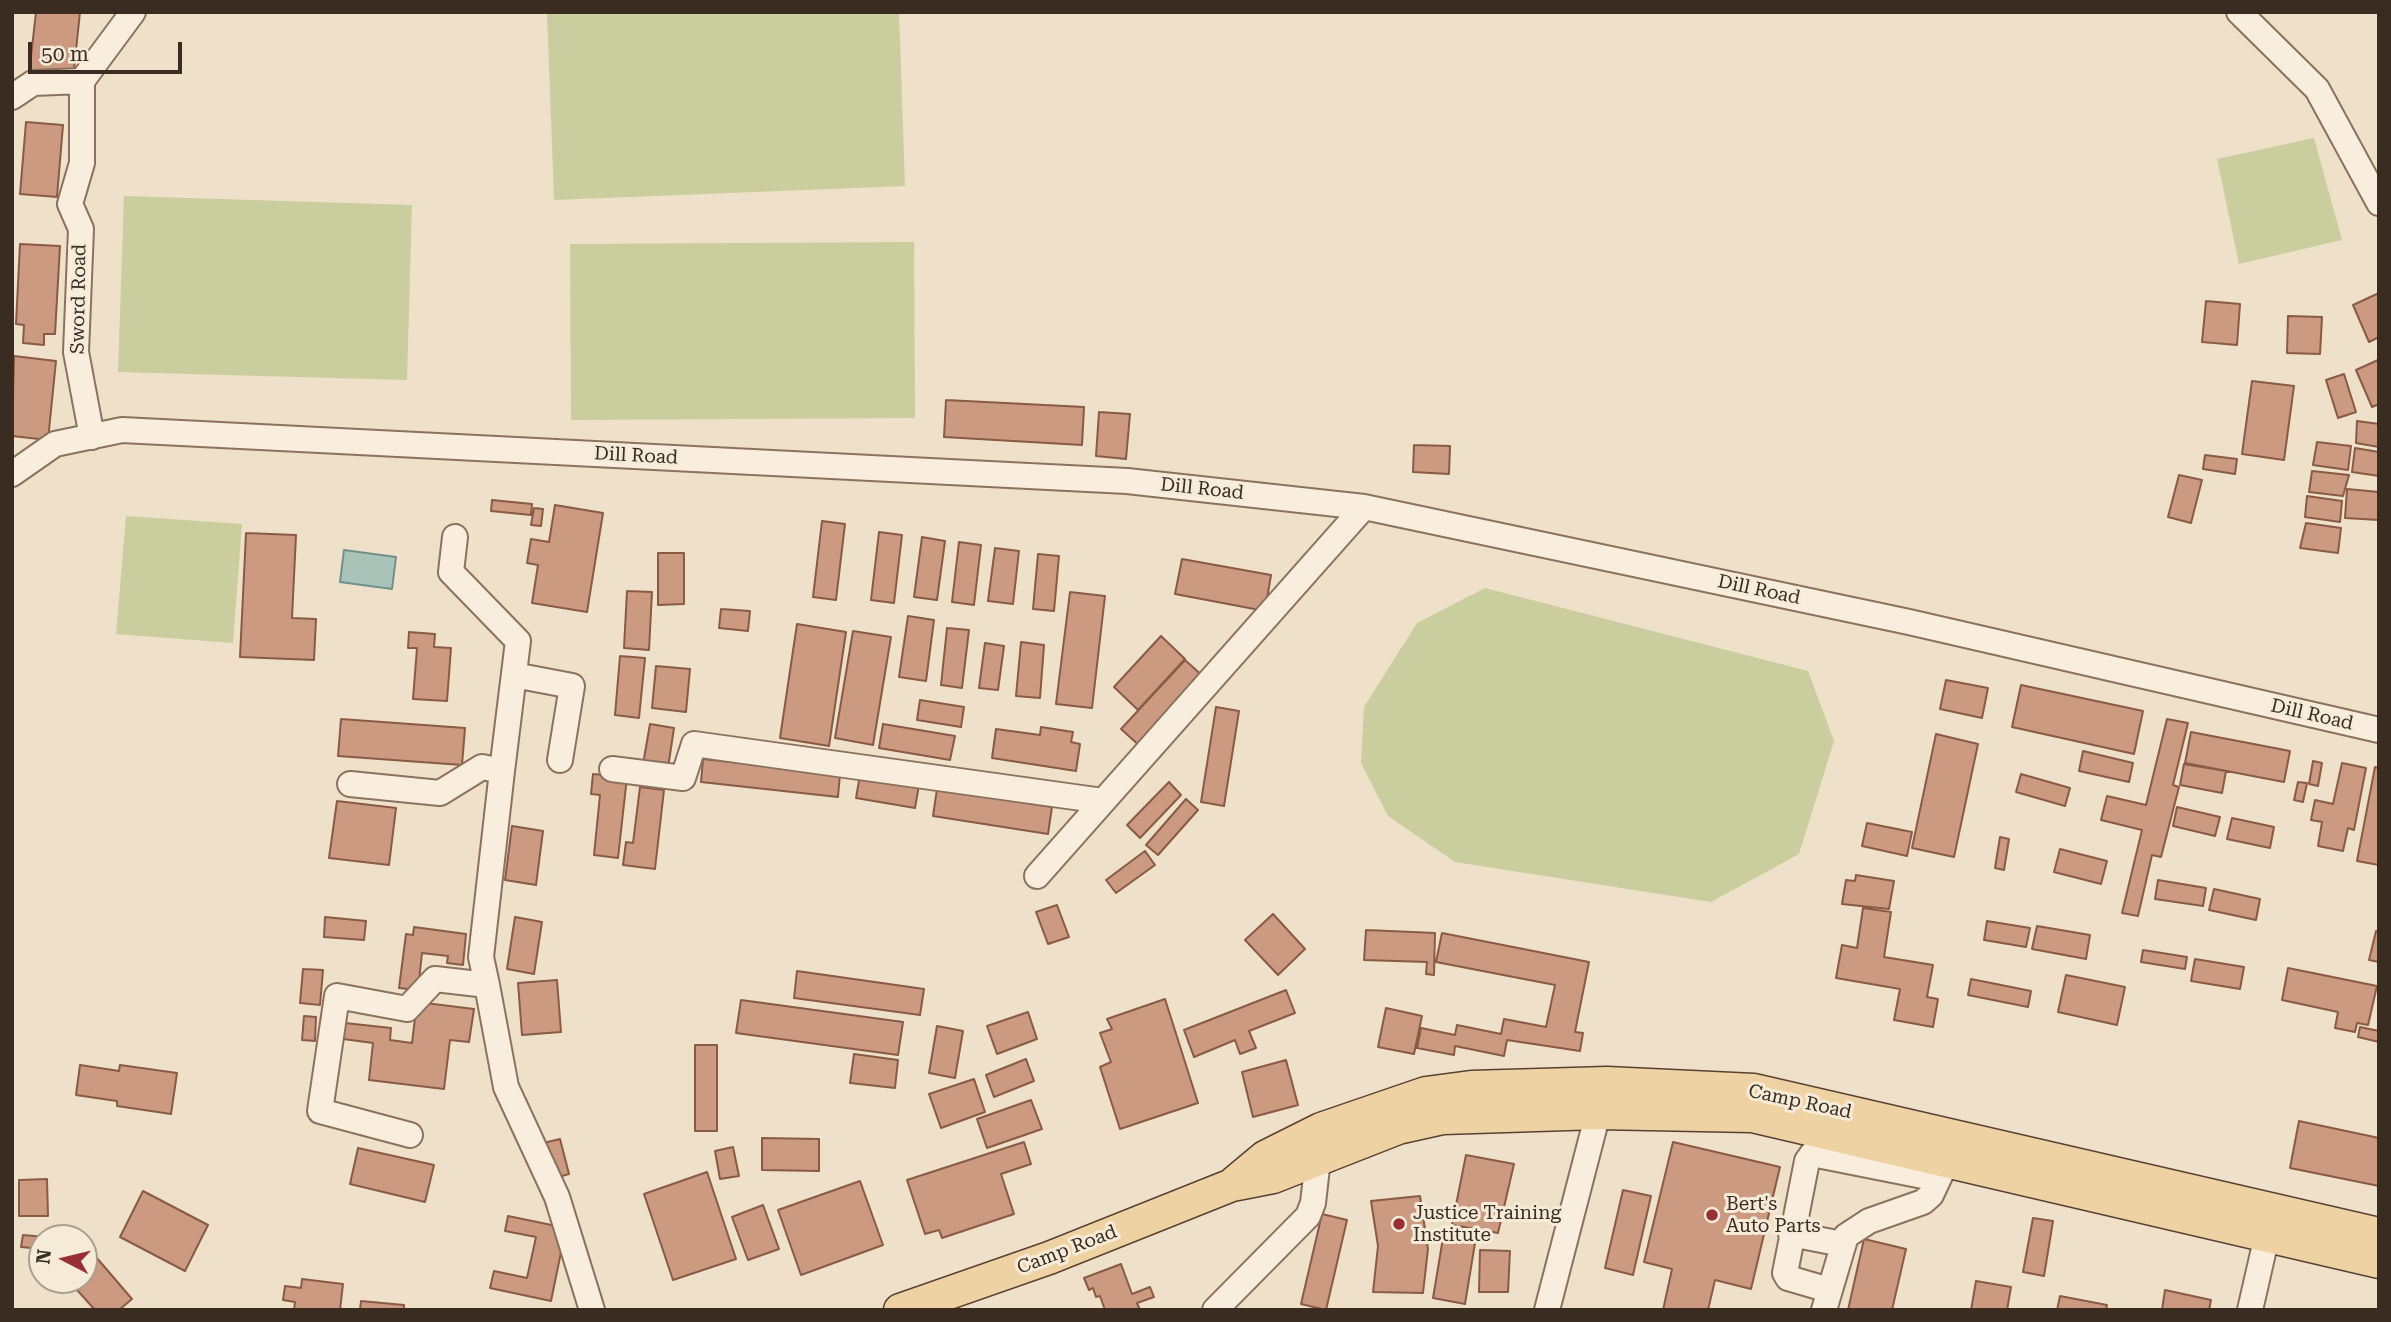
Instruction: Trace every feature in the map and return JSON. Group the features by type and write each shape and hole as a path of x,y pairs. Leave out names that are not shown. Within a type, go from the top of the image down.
{"main road":[{"name":"Camp Road","path":"1231,1185 1265,1157 1321,1129 1394,1102 1471,1087 1607,1083 1755,1090 2053,1172 2270,1223 2379,1262"},
{"name":"Camp Road","path":"900,1310 1049,1258 1231,1185 1273,1177 1398,1128 1443,1118 1598,1113 1752,1116 1943,1170 2053,1172"},
{"name":"Camp Road","path":"2270,1223 2379,1234"}],"street":[{"path":"12,97 33,83 82,80 133,12"},
{"path":"2239,12 2317,89 2379,203"},
{"name":"Sword Road","path":"82,80 82,163 71,204 81,229 76,352 92,437"},
{"name":"Dill Road","path":"12,474 55,444 122,430 1127,481 1364,507 1909,622 2379,730"},
{"path":"1037,876 1364,507"},
{"path":"456,537 451,572 519,642 481,957 506,1087 556,1197 593,1310"},
{"path":"514,675 572,686 560,760"},
{"path":"612,769 683,778 694,744 1104,801"},
{"path":"350,784 440,793 482,767 502,771"},
{"path":"410,1135 320,1111 337,996 407,1009 435,979 487,985"},
{"path":"1547,1310 1598,1113"},
{"path":"1812,1154 1943,1170 1923,1202 1869,1221 1853,1230 1842,1244 1826,1300 1788,1279 1785,1266 1791,1234 1807,1161 1812,1154"},
{"path":"1215,1310 1308,1216 1313,1203 1318,1159"},
{"path":"2250,1310 2270,1223"},
{"path":"1791,1234 1842,1244"}],"green space":[{"path":"547,12 899,12 905,186 554,200"},
{"path":"2314,138 2342,240 2239,264 2217,159"},
{"path":"124,196 412,205 407,380 118,372"},
{"path":"914,242 915,418 571,420 570,244"},
{"path":"126,516 242,524 233,643 116,634"},
{"path":"1485,588 1808,671 1834,741 1799,854 1711,902 1455,862 1388,816 1361,763 1364,707 1417,623"}],"shaded area":[{"path":"344,550 396,557 392,589 340,582"}],"building":[{"path":"36,12 80,12 73,79 29,74"},
{"path":"26,122 63,125 57,197 20,194"},
{"path":"20,244 60,246 55,334 44,334 44,345 23,343 24,325 16,324"},
{"path":"2379,293 2379,337 2369,342 2353,305"},
{"path":"2206,301 2240,304 2237,345 2202,342"},
{"path":"2288,316 2322,317 2320,354 2287,353"},
{"path":"14,356 56,361 48,440 12,436"},
{"path":"2378,360 2379,404 2372,407 2356,370"},
{"path":"2344,374 2356,412 2338,418 2326,380"},
{"path":"2252,381 2294,386 2284,460 2242,454"},
{"path":"946,400 1084,407 1082,445 944,437"},
{"path":"1099,412 1130,414 1126,459 1096,456"},
{"path":"2357,421 2379,424 2379,447 2356,443"},
{"path":"2317,442 2351,446 2348,470 2313,465"},
{"path":"1414,445 1450,446 1449,474 1413,472"},
{"path":"2355,448 2379,452 2379,476 2352,472"},
{"path":"2205,455 2237,459 2235,474 2203,469"},
{"path":"2312,471 2349,475 2343,496 2309,492"},
{"path":"2179,475 2202,480 2191,523 2168,517"},
{"path":"2347,489 2379,492 2379,520 2345,518"},
{"path":"2307,496 2342,501 2340,522 2305,517"},
{"path":"492,500 532,504 531,515 491,511"},
{"path":"555,505 603,513 587,612 532,603 538,565 527,563 531,539 549,542"},
{"path":"534,508 543,509 541,526 531,525"},
{"path":"822,521 845,524 836,600 813,597"},
{"path":"2306,523 2341,528 2338,553 2300,548"},
{"path":"879,532 902,535 894,603 871,600"},
{"path":"246,533 296,535 292,618 316,619 314,660 240,657"},
{"path":"922,537 945,541 937,600 914,597"},
{"path":"959,542 981,545 974,605 952,602"},
{"path":"995,548 1019,551 1013,604 988,601"},
{"path":"658,553 684,553 684,604 658,605"},
{"path":"1038,554 1059,556 1054,611 1033,609"},
{"path":"1182,559 1271,575 1265,611 1175,594"},
{"path":"627,591 652,592 649,650 624,648"},
{"path":"1070,592 1105,596 1092,708 1056,704"},
{"path":"721,609 750,611 748,631 719,628"},
{"path":"908,616 934,620 926,681 899,677"},
{"path":"797,624 846,632 829,746 780,738"},
{"path":"947,628 969,630 962,688 941,685"},
{"path":"853,631 891,637 873,745 835,738"},
{"path":"409,632 435,634 434,647 451,648 447,701 413,699 417,648 408,648"},
{"path":"1161,636 1185,659 1138,710 1114,687"},
{"path":"1021,642 1044,645 1040,698 1016,696"},
{"path":"985,643 1004,646 998,690 979,688"},
{"path":"620,656 645,658 639,718 615,715"},
{"path":"1185,660 1206,679 1142,748 1121,729"},
{"path":"656,666 690,669 686,712 652,708"},
{"path":"1946,680 1988,688 1982,718 1940,709"},
{"path":"2021,685 2143,711 2134,754 2012,727"},
{"path":"920,700 964,707 961,727 917,720"},
{"path":"1216,707 1239,711 1224,806 1201,802"},
{"path":"341,719 465,728 462,765 338,756"},
{"path":"2167,719 2188,723 2173,785 2179,787 2161,857 2152,855 2138,916 2122,913 2142,830 2101,820 2107,796 2146,805"},
{"path":"650,724 674,728 668,768 643,764"},
{"path":"883,724 955,736 950,760 879,748"},
{"path":"1041,727 1073,732 1071,742 1080,744 1076,771 992,758 996,729 1040,735"},
{"path":"2191,732 2290,751 2284,782 2185,763"},
{"path":"1936,734 1978,744 1954,857 1912,848"},
{"path":"2083,751 2133,763 2129,782 2079,771"},
{"path":"703,759 840,774 838,797 701,782"},
{"path":"2313,761 2322,763 2318,786 2309,784"},
{"path":"2342,763 2366,768 2354,830 2348,828 2343,851 2318,846 2322,822 2311,820 2315,800 2333,804"},
{"path":"2184,764 2226,771 2222,793 2180,785"},
{"path":"2375,767 2379,768 2379,865 2357,861"},
{"path":"593,774 627,777 618,858 594,855 600,795 591,794"},
{"path":"2021,774 2070,788 2065,806 2016,792"},
{"path":"860,775 919,785 915,808 856,798"},
{"path":"1169,782 1181,795 1140,838 1127,825"},
{"path":"2298,782 2307,783 2303,802 2294,800"},
{"path":"640,787 664,790 655,869 623,865 626,842 633,843"},
{"path":"937,789 1052,807 1048,834 933,816"},
{"path":"1186,799 1198,810 1158,855 1146,845"},
{"path":"337,801 396,808 389,865 329,858"},
{"path":"2177,807 2220,817 2215,836 2173,826"},
{"path":"2232,818 2274,827 2270,848 2227,839"},
{"path":"1867,823 1912,832 1907,856 1862,846"},
{"path":"512,826 543,831 536,885 505,880"},
{"path":"2000,837 2009,839 2004,870 1995,868"},
{"path":"2060,849 2107,861 2101,884 2054,872"},
{"path":"1145,851 1155,865 1116,893 1106,880"},
{"path":"1856,875 1894,881 1889,909 1842,904 1846,880 1855,881"},
{"path":"2158,880 2206,888 2203,906 2155,899"},
{"path":"2214,889 2260,899 2256,920 2209,910"},
{"path":"1057,905 1069,937 1048,944 1036,912"},
{"path":"1863,908 1891,912 1884,957 1933,965 1927,997 1938,999 1933,1027 1894,1020 1900,989 1836,978 1842,945 1857,948"},
{"path":"1273,914 1305,949 1278,975 1245,940"},
{"path":"325,917 366,921 364,940 324,937"},
{"path":"515,917 542,922 534,974 507,969"},
{"path":"1987,921 2030,928 2026,947 1984,940"},
{"path":"2037,926 2090,935 2086,959 2032,949"},
{"path":"414,927 466,934 463,965 447,963 448,956 422,953 418,990 399,988 406,934 413,935"},
{"path":"1366,930 1435,933 1434,975 1426,974 1427,962 1364,960"},
{"path":"2376,931 2379,931 2379,962 2369,960"},
{"path":"1442,933 1589,962 1575,1032 1583,1033 1580,1051 1507,1040 1504,1056 1455,1046 1454,1055 1417,1048 1421,1028 1455,1035 1457,1025 1501,1034 1504,1019 1546,1027 1555,985 1436,962"},
{"path":"2143,950 2187,957 2185,969 2141,962"},
{"path":"2195,959 2244,967 2240,989 2191,981"},
{"path":"2288,968 2377,986 2368,1025 2357,1023 2355,1032 2335,1028 2338,1012 2282,1000"},
{"path":"303,969 323,970 320,1005 300,1003"},
{"path":"797,971 924,989 920,1015 794,998"},
{"path":"2066,975 2125,987 2117,1025 2058,1012"},
{"path":"1971,979 2031,991 2028,1007 1968,995"},
{"path":"557,980 561,1032 522,1035 518,983"},
{"path":"1286,990 1295,1013 1249,1031 1256,1048 1240,1054 1235,1040 1194,1057 1184,1030"},
{"path":"1165,999 1198,1103 1120,1129 1100,1067 1111,1062 1100,1033 1112,1029 1107,1019"},
{"path":"741,1000 903,1022 898,1055 736,1033"},
{"path":"417,1002 474,1009 469,1042 450,1040 444,1089 369,1080 373,1043 343,1039 345,1023 391,1028 390,1040 412,1043"},
{"path":"1386,1008 1422,1016 1414,1054 1378,1047"},
{"path":"1028,1012 1037,1039 997,1054 987,1026"},
{"path":"304,1016 316,1017 315,1041 302,1040"},
{"path":"937,1026 963,1031 955,1078 929,1073"},
{"path":"2360,1027 2379,1031 2379,1042 2358,1037"},
{"path":"695,1045 717,1045 717,1131 695,1131"},
{"path":"854,1054 898,1060 895,1088 850,1083"},
{"path":"1026,1059 1034,1081 994,1097 986,1075"},
{"path":"1286,1060 1298,1105 1253,1117 1242,1072"},
{"path":"80,1065 119,1071 120,1065 177,1073 171,1114 117,1106 117,1101 76,1095"},
{"path":"974,1079 985,1112 941,1128 929,1094"},
{"path":"1031,1100 1042,1129 987,1148 977,1119"},
{"path":"2299,1121 2379,1138 2379,1186 2290,1168"},
{"path":"762,1138 819,1139 819,1171 762,1170"},
{"path":"560,1139 569,1174 548,1180 539,1144"},
{"path":"1024,1142 1031,1164 1001,1174 1014,1214 942,1238 939,1230 925,1234 907,1180"},
{"name":"Bert's Auto Parts","path":"1673,1142 1780,1167 1751,1289 1715,1280 1708,1310 1663,1310 1672,1269 1644,1262"},
{"path":"733,1147 739,1176 720,1179 715,1151"},
{"path":"358,1148 434,1165 425,1202 350,1184"},
{"path":"1466,1155 1514,1164 1498,1233 1452,1225"},
{"path":"707,1172 736,1259 673,1280 644,1194"},
{"path":"47,1179 48,1216 19,1216 19,1180"},
{"path":"860,1181 883,1245 801,1275 778,1210"},
{"path":"1623,1190 1651,1196 1633,1275 1605,1268"},
{"path":"143,1191 208,1225 185,1271 120,1237"},
{"name":"Justice Training Institute","path":"1420,1196 1428,1249 1423,1293 1373,1292 1378,1246 1371,1201"},
{"path":"763,1205 779,1249 748,1260 732,1217"},
{"path":"1322,1214 1347,1220 1326,1310 1301,1304"},
{"path":"508,1216 566,1228 551,1301 490,1288 494,1271 527,1278 536,1237 505,1231"},
{"path":"2033,1218 2053,1221 2044,1276 2023,1272"},
{"path":"23,1235 28,1235 28,1248 21,1247"},
{"path":"1443,1238 1475,1243 1465,1304 1433,1298"},
{"path":"1864,1239 1906,1249 1892,1310 1848,1310"},
{"path":"1480,1250 1510,1251 1508,1292 1479,1292"},
{"path":"98,1259 132,1299 119,1310 95,1310 81,1294 98,1294"},
{"path":"1121,1264 1132,1294 1150,1287 1154,1297 1137,1303 1140,1310 1105,1310 1100,1296 1096,1297 1093,1288 1089,1290 1084,1278"},
{"path":"302,1279 343,1284 340,1310 294,1310 295,1302 283,1300 285,1286 301,1288"},
{"path":"1976,1281 2011,1287 2007,1310 1971,1310"},
{"path":"2165,1290 2211,1300 2209,1310 2162,1310"},
{"path":"2060,1296 2107,1305 2106,1310 2057,1310"},
{"path":"361,1301 404,1305 404,1310 360,1310"}],"place":[{"name":"Bert's Auto Parts","path":"1712,1215"},
{"name":"Justice Training Institute","path":"1399,1224"}]}
